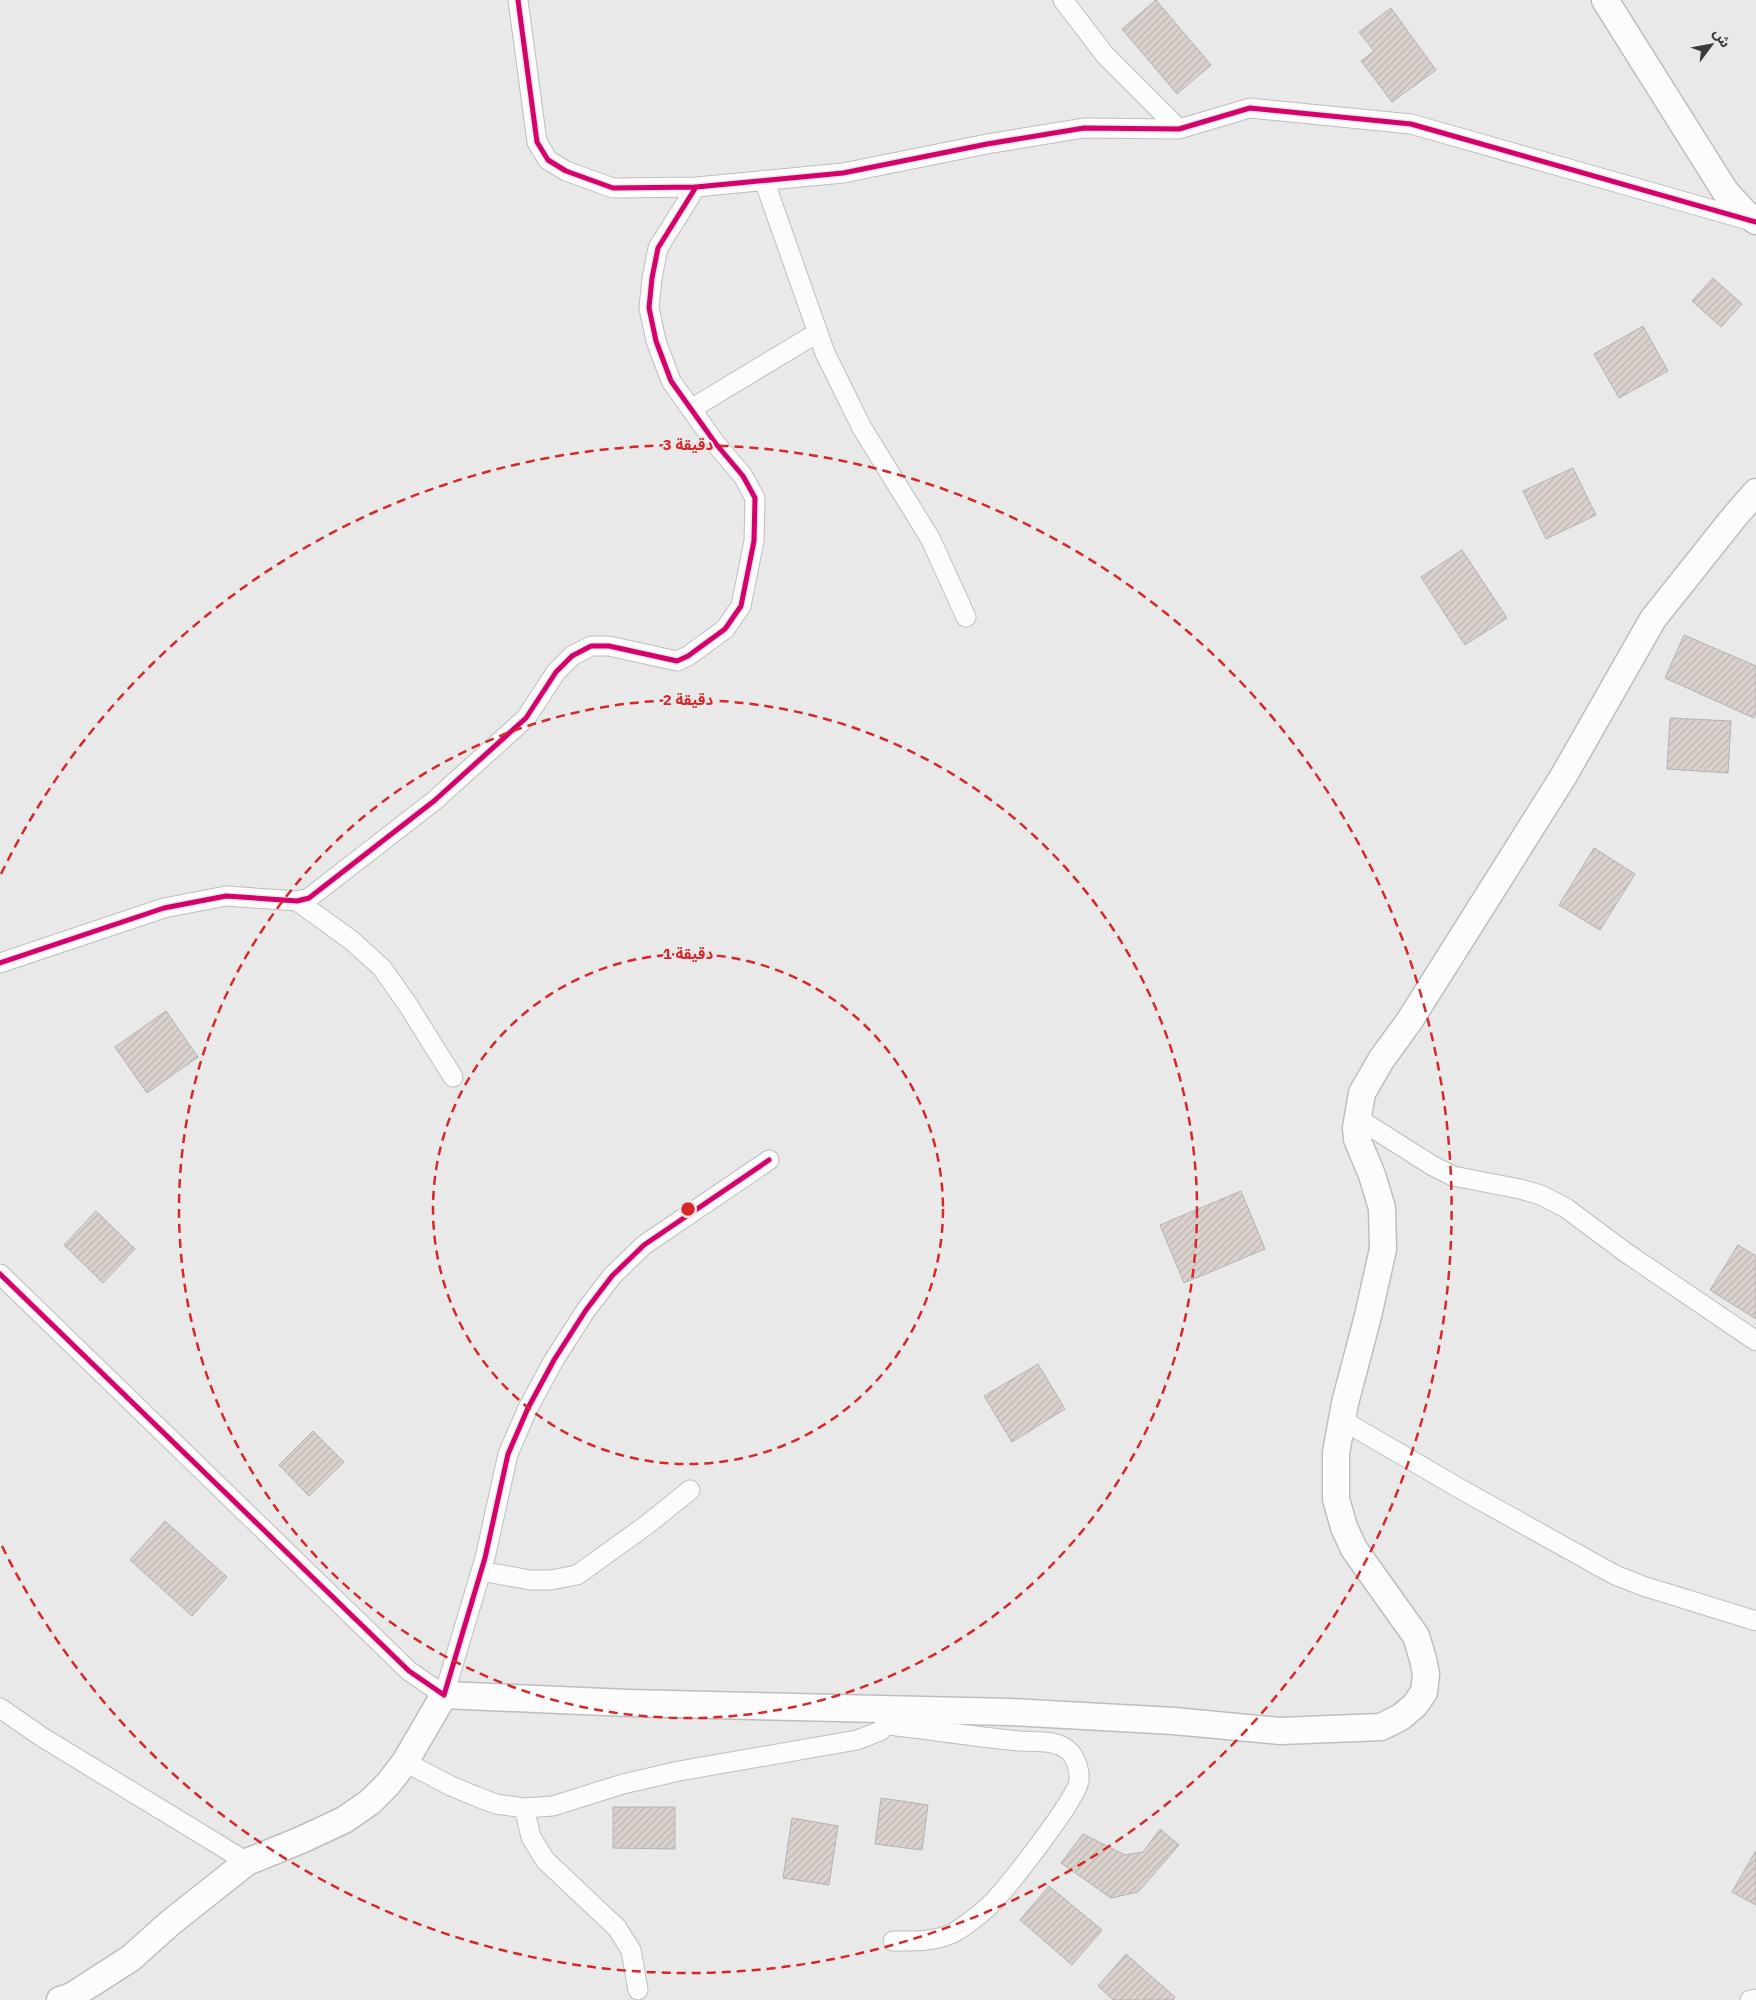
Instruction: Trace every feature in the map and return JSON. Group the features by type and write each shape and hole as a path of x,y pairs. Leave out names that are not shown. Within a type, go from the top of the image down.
{"main road":[{"path":"1605,0 1725,191 1756,222"},
{"path":"69,1999 131,1958 170,1923 247,1862 344,1820 370,1802 388,1784 405,1762 444,1695 896,1717 1039,1714 1174,1721 1280,1731 1381,1727 1401,1717 1415,1705 1424,1692 1426,1674 1416,1636 1354,1549 1344,1527 1336,1499 1336,1453 1342,1420 1383,1250 1382,1208 1372,1175 1357,1139 1357,1118 1362,1094 1381,1060 1410,1020 1558,785 1653,620 1756,492"}],"street":[{"path":"518,0 537,142 548,160 566,171 613,188 696,187 843,173 987,144 1084,128 1179,129 1250,108 1411,124 1756,222"},
{"path":"1063,0 1105,55 1179,129"},
{"path":"764,180 824,353 862,428 930,538 966,617"},
{"path":"0,963 164,908 226,896 297,901 309,898 320,892 434,802 526,718 556,672 572,656 591,646 609,646 677,661 688,656 725,629 741,606 748,575 754,541 754,498 743,476 716,444 671,382 656,341 649,308 658,248 696,187"},
{"path":"691,409 817,333"},
{"path":"297,901 351,940 382,968 408,1005 453,1077"},
{"path":"1357,1118 1432,1166 1453,1176 1520,1188 1541,1195 1566,1208 1626,1252 1756,1341"},
{"path":"0,1274 409,1671 444,1695 481,1571 508,1454 528,1408 545,1376 586,1310 612,1276 644,1245 769,1160"},
{"path":"1342,1420 1464,1491 1615,1575 1643,1586 1756,1621"},
{"path":"481,1571 530,1580 551,1580 577,1575 648,1524 690,1490"},
{"path":"0,1708 50,1742 247,1862"},
{"path":"405,1762 475,1796 496,1804 524,1808 553,1806 622,1784 679,1770 857,1740 871,1736 896,1717 1022,1741 1054,1743 1065,1748 1073,1756 1078,1767 1079,1782 1057,1819 1012,1880 979,1915 952,1934 930,1940 893,1941"},
{"path":"524,1808 531,1837 545,1860 617,1928 630,1950 638,1990"},
{"path":"1750,2000 1756,1999"}],"building":[{"path":"1156,0 1211,65 1177,94 1122,29"},
{"path":"1391,8 1436,70 1392,102 1361,61 1374,51 1359,32"},
{"path":"1713,278 1742,304 1721,327 1692,301"},
{"path":"1643,326 1668,371 1619,398 1594,354"},
{"path":"1573,468 1596,515 1546,539 1523,491"},
{"path":"1462,550 1507,618 1465,645 1421,577"},
{"path":"1684,635 1756,666 1756,713 1754,718 1665,678"},
{"path":"1670,718 1731,721 1728,773 1667,769"},
{"path":"1594,848 1635,874 1600,930 1559,905"},
{"path":"166,1011 198,1057 147,1093 115,1047"},
{"path":"1241,1191 1265,1249 1184,1283 1160,1225"},
{"path":"96,1211 135,1249 103,1283 64,1245"},
{"path":"1738,1245 1756,1256 1756,1319 1710,1290"},
{"path":"1038,1364 1065,1409 1012,1442 984,1396"},
{"path":"313,1431 344,1462 309,1496 279,1465"},
{"path":"165,1521 227,1577 192,1616 130,1560"},
{"path":"881,1798 928,1805 922,1850 875,1844"},
{"path":"613,1807 675,1807 675,1849 613,1848"},
{"path":"792,1818 838,1826 829,1885 783,1878"},
{"path":"1160,1829 1179,1845 1138,1892 1111,1898 1061,1863 1083,1834 1125,1855 1143,1852"},
{"path":"1756,1852 1756,1905 1732,1892"},
{"path":"1049,1886 1102,1930 1072,1965 1020,1920"},
{"path":"1126,1954 1175,1997 1173,2000 1113,2000 1098,1986"}],"cycle path":[{"path":"518,0 537,142 548,160 566,171 613,188 696,187 843,173 987,144 1084,128 1179,129 1250,108 1411,124 1756,222"},
{"path":"0,963 164,908 226,896 297,901 309,898 434,801 526,718 556,672 572,656 591,646 609,646 677,661 688,656 725,629 741,606 754,541 755,498 743,476 716,444 671,381 656,341 649,308 658,248 696,187"},
{"path":"0,1274 409,1671 444,1695 485,1558 508,1454 528,1408 554,1360 586,1310 612,1276 644,1245 769,1160"}]}
